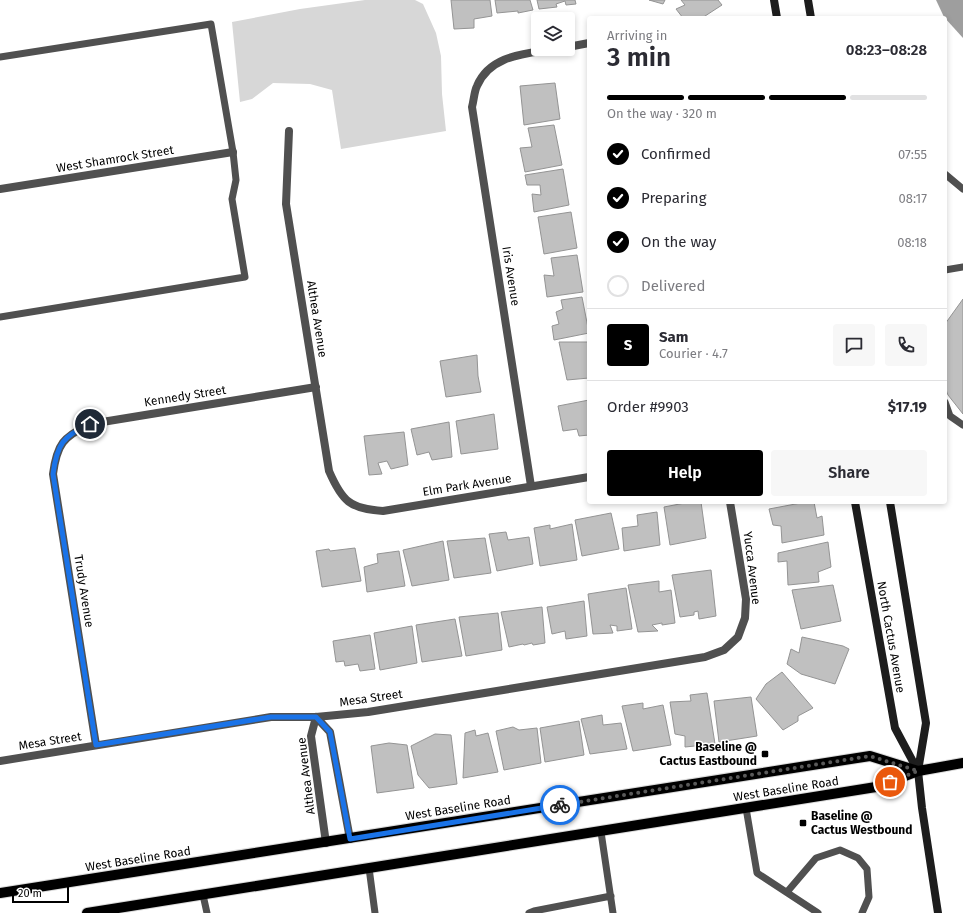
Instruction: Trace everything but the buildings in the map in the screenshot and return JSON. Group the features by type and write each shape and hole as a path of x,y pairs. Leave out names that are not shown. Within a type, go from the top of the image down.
{"main road":[{"path":"774,0 777,16"},
{"path":"808,0 810,16"},
{"name":"North Cactus Avenue","path":"855,504 895,728 918,771"},
{"name":"North Cactus Avenue","path":"890,504 926,723 918,771 938,913"},
{"name":"West Baseline Road","path":"0,893 326,843 870,756 918,771"},
{"name":"West Baseline Road","path":"87,913 876,787 918,771 963,763"}],"street":[{"path":"575,46 587,44"},
{"name":"Iris Avenue","path":"531,52 514,55 499,61 486,71 477,86 472,107 531,486"},
{"name":"Althea Avenue","path":"289,131 286,204 329,472 337,489 350,503"},
{"name":"West Shamrock Street","path":"0,189 233,152"},
{"name":"Kennedy Street","path":"62,442 75,431 90,424 316,387"},
{"name":"Trudy Avenue","path":"62,442 55,458 53,474 96,745"},
{"name":"Elm Park Avenue","path":"350,503 365,510 383,511 587,477"},
{"name":"Yucca Avenue","path":"730,504 746,599 745,618 738,637"},
{"name":"Mesa Street","path":"0,761 271,717 316,717 368,712 705,657 724,650 738,637"},
{"path":"316,717 330,732 350,839"},
{"name":"Althea Avenue","path":"316,717 311,736 326,843"}],"lane":[{"path":"0,57 211,24 233,152 236,180 232,199 245,277 0,317"},
{"path":"947,176 963,189"},
{"path":"947,270 963,267"},
{"path":"947,408 950,416 963,424"},
{"path":"746,808 757,873 818,913"},
{"path":"601,832 613,913"},
{"path":"786,892 816,858 840,850 858,858 867,869 869,897 862,913"},
{"path":"369,868 375,913"},
{"path":"204,895 207,913"},
{"path":"529,913 611,896"}],"shaded area":[{"path":"365,0 415,0 423,4 436,33 441,56 442,94 446,131 341,149 332,90 310,84 273,83 252,99 240,102 232,22 300,9"},
{"path":"936,0 963,0 963,38 947,20 947,16 944,16"}],"way so far":[{"path":"560,805 870,756 918,771 890,782"}],"place":[{"name":"Baseline @ Cactus Eastbound","path":"765,754"},
{"name":"Baseline @ Cactus Westbound","path":"803,823"}],"route":[{"path":"90,424 75,431 62,442 55,458 53,474 96,745 271,717 316,717 330,732 350,839 560,805"}]}
